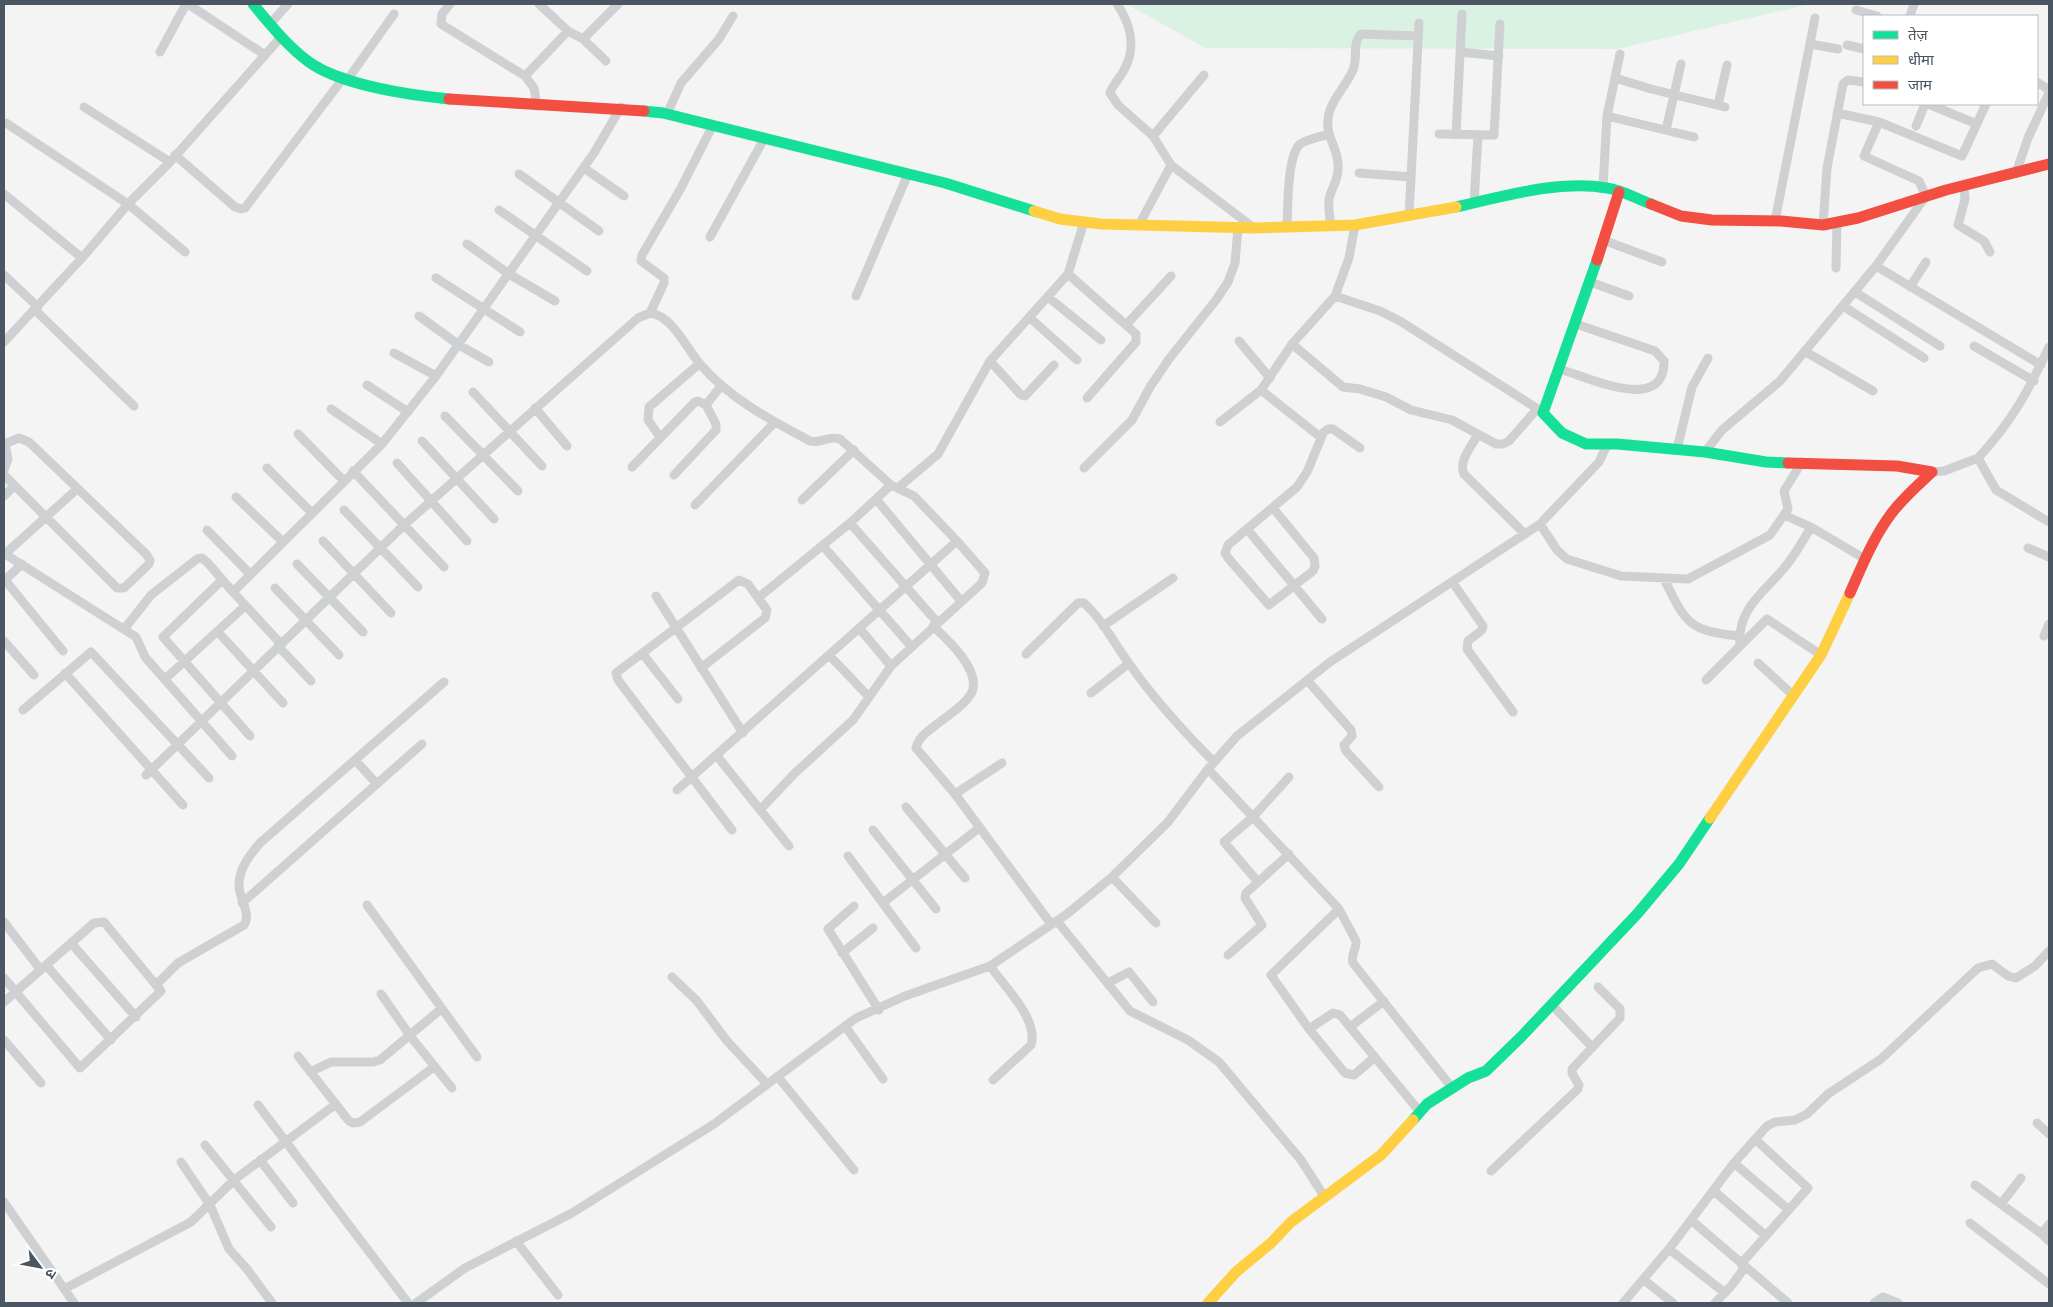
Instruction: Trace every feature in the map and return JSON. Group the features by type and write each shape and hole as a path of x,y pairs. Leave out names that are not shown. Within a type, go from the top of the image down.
{"street":[{"path":"160,52 187,4 265,55"},
{"path":"253,4 281,37 309,62 346,78 377,88 424,98 537,106 621,107 667,114 962,188 1060,219 1084,222 1238,228 1355,225 1409,216 1534,190 1603,186 1681,216 1712,220 1775,221 1823,225 1858,218 1926,196 2049,164"},
{"path":"270,24 288,4"},
{"path":"450,4 442,14 441,24 525,76 534,88 537,106"},
{"path":"539,4 568,31 583,39 606,61"},
{"path":"583,39 618,4"},
{"path":"1117,4 1131,31 1130,52 1125,68 1110,93 1118,105 1153,136 1171,166 1254,228"},
{"path":"1856,10 1874,15"},
{"path":"84,107 172,159 235,207 245,208 394,14"},
{"path":"1456,135 1462,14"},
{"path":"667,114 681,83 719,39 733,16"},
{"path":"1775,221 1816,18"},
{"path":"1409,216 1419,22"},
{"path":"1439,134 1490,136 1495,132 1500,24"},
{"path":"525,76 568,31"},
{"path":"1331,226 1329,198 1338,174 1339,162 1338,152 1329,134 1330,110 1336,94 1353,70 1359,36 1361,34 1418,36"},
{"path":"4,342 281,37"},
{"path":"1810,44 1838,49"},
{"path":"1847,45 1863,48"},
{"path":"1460,52 1499,56"},
{"path":"1603,186 1607,116 1620,54"},
{"path":"1666,130 1682,64"},
{"path":"1615,78 1721,106 1728,65"},
{"path":"1153,136 1204,75"},
{"path":"1823,225 1827,168 1844,82 1848,80 1863,82"},
{"path":"2016,173 2028,138 2049,91 2038,83"},
{"path":"1916,126 1926,105"},
{"path":"1929,105 1977,124"},
{"path":"1837,113 1879,122 1962,156 1986,105"},
{"path":"233,592 382,444 408,412 459,345 537,236 584,168 621,107"},
{"path":"1607,116 1694,137"},
{"path":"1879,122 1864,156 1919,181 1926,196"},
{"path":"6,123 128,204 185,252"},
{"path":"149,772 403,526 638,318 650,313 664,283 664,278 645,266 641,261 642,255 681,188 713,125"},
{"path":"1287,227 1292,166 1295,153 1303,142 1329,134"},
{"path":"1474,203 1478,136"},
{"path":"710,237 764,138"},
{"path":"1140,223 1171,166"},
{"path":"584,168 624,196"},
{"path":"1359,173 1411,177"},
{"path":"519,174 599,231"},
{"path":"856,296 908,174"},
{"path":"1964,187 1964,203 1958,225 1984,241 1990,252"},
{"path":"1292,344 1343,387 1369,392 1411,410 1452,420 1496,444 1503,444 1509,441 1540,411 1576,324 1619,192"},
{"path":"4,194 82,258"},
{"path":"1705,452 1722,430 1780,381 1806,352 1876,266 1926,196"},
{"path":"499,210 588,271"},
{"path":"758,598 850,523 876,499 938,454 990,361 1068,274 1084,222"},
{"path":"1836,268 1837,222"},
{"path":"1220,422 1261,390 1292,344 1334,296 1350,258 1355,225"},
{"path":"1084,468 1132,420 1150,387 1169,359 1228,282 1235,263 1238,228"},
{"path":"1603,240 1662,262"},
{"path":"467,244 509,274 555,301"},
{"path":"1910,287 1926,262"},
{"path":"1876,266 2041,365"},
{"path":"4,274 134,406"},
{"path":"1068,274 1136,334 1136,342 1087,398"},
{"path":"1126,325 1171,276"},
{"path":"436,278 520,332"},
{"path":"1590,282 1629,296"},
{"path":"1855,292 1940,346"},
{"path":"1334,296 1380,311 1400,321 1540,411 1562,433 1586,444 1617,444 1678,449 1766,462 1897,466 1932,472 1944,471 1978,458 2004,430 2034,382 2049,347"},
{"path":"1048,297 1101,340"},
{"path":"1843,306 1924,358"},
{"path":"650,313 667,320 699,364 721,386 774,422 813,442 828,437 840,439 895,486 914,496 957,541 986,576 982,583 891,666 847,728 794,774 760,810"},
{"path":"419,316 459,345 489,362"},
{"path":"1029,317 1077,360"},
{"path":"1559,369 1630,390 1646,390 1655,386 1662,377 1664,361 1655,351 1576,324"},
{"path":"1239,341 1270,378"},
{"path":"1974,346 2034,382"},
{"path":"1806,352 1873,391"},
{"path":"394,353 436,376"},
{"path":"1678,449 1692,387 1708,358"},
{"path":"990,361 1021,395 1025,396 1054,365"},
{"path":"660,437 648,420 649,407 699,364"},
{"path":"367,384 408,412"},
{"path":"706,405 721,386"},
{"path":"1261,390 1322,436"},
{"path":"473,392 542,466"},
{"path":"632,468 660,437 698,401 706,405 716,424 716,430 674,475"},
{"path":"331,408 382,444"},
{"path":"535,408 567,446"},
{"path":"444,416 518,491"},
{"path":"695,505 774,422"},
{"path":"1273,508 1314,558 1313,571 1270,605 1228,558 1225,553 1228,545 1273,508 1303,479 1322,436 1328,429 1333,429 1360,448"},
{"path":"298,434 344,480"},
{"path":"1478,434 1461,465 1464,474 1525,534"},
{"path":"4,470 8,459 4,444 25,438 150,560 124,588 117,588 4,475"},
{"path":"422,441 494,519"},
{"path":"416,1303 465,1268 572,1213 714,1124 856,1018 879,1010 905,996 990,966 1054,923 1112,877 1168,822 1211,765 1237,736 1330,662 1453,583 1540,524 1599,462 1607,445"},
{"path":"802,500 854,450"},
{"path":"1978,458 1996,490 2049,522"},
{"path":"1540,524 1557,550 1567,559 1621,576 1688,580 1728,556 1770,535 1788,506 1783,496 1784,491 1802,462"},
{"path":"397,464 467,541"},
{"path":"267,468 312,513"},
{"path":"353,471 403,526 444,567"},
{"path":"1208,1303 1254,1256 1271,1243 1291,1222 1381,1155 1427,1104 1454,1089 1468,1078 1486,1070 1552,1005 1638,913 1679,864 1821,655 1866,559 1891,514 1909,493 1932,472"},
{"path":"4,496 14,486"},
{"path":"76,489 5,553 136,637 145,657 232,756"},
{"path":"236,497 283,542"},
{"path":"876,499 961,601"},
{"path":"344,510 379,549 418,586"},
{"path":"1784,515 1810,527 1866,559"},
{"path":"850,523 960,652 973,677 974,684 968,698 920,738 916,748 920,754 955,794 979,828 1054,923 1108,983 1130,1011 1188,1040 1218,1062 1301,1160 1324,1196"},
{"path":"1739,640 1740,627 1755,598 1787,565 1810,527"},
{"path":"1248,529 1322,620"},
{"path":"207,530 250,574"},
{"path":"323,541 390,613"},
{"path":"677,790 932,566 957,541"},
{"path":"822,546 911,646"},
{"path":"2028,548 2049,557"},
{"path":"124,628 151,595 196,559 202,558 311,681"},
{"path":"22,564 4,580 63,651"},
{"path":"298,564 363,632"},
{"path":"1104,626 1173,578"},
{"path":"1664,579 1681,614 1689,623 1710,633 1739,640"},
{"path":"222,580 164,636 164,640 250,736"},
{"path":"701,668 765,618 766,610 748,584 739,580 677,628 619,668 616,673 618,680 732,830"},
{"path":"1453,583 1483,626 1482,630 1468,641 1467,649 1513,712"},
{"path":"275,588 340,655"},
{"path":"656,596 743,733"},
{"path":"1026,654 1078,603 1087,605 1104,626 1128,664 1253,817 1339,909 1356,941 1357,946 1352,955 1353,962 1454,1089"},
{"path":"165,679 246,606"},
{"path":"1706,680 1739,640 1767,619 1821,655"},
{"path":"2044,636 2049,626"},
{"path":"860,630 891,666"},
{"path":"218,632 283,703"},
{"path":"4,642 34,675"},
{"path":"642,653 678,700"},
{"path":"23,710 88,654 94,654 209,778"},
{"path":"830,656 869,697"},
{"path":"1758,663 1794,696"},
{"path":"1091,693 1128,664"},
{"path":"65,673 149,772 183,804"},
{"path":"1307,680 1351,730 1352,736 1344,745 1346,751 1379,787"},
{"path":"156,985 178,963 244,925 247,914 242,903 239,886 242,869 251,853 260,843 444,682"},
{"path":"242,903 422,744"},
{"path":"717,756 789,846"},
{"path":"355,760 376,784"},
{"path":"955,794 1002,763"},
{"path":"1258,882 1224,842 1253,817 1289,776"},
{"path":"906,807 966,878"},
{"path":"884,902 946,856 979,828"},
{"path":"873,830 936,909"},
{"path":"1228,955 1262,925 1245,896 1289,854"},
{"path":"848,856 884,902 916,948"},
{"path":"1112,877 1156,923"},
{"path":"367,906 477,1057"},
{"path":"854,906 828,929 879,1010"},
{"path":"1339,909 1271,975 1309,1029 1349,1076 1354,1075 1375,1057"},
{"path":"4,922 111,1040"},
{"path":"4,978 15,992 80,1068 136,1017 161,991 104,922 94,923 43,967 15,992 4,1002"},
{"path":"842,953 873,928"},
{"path":"72,943 136,1017"},
{"path":"1624,1303 1669,1249 1734,1163 1767,1126 1775,1122 1795,1120 1807,1114 1828,1094 1881,1059 1978,968 1992,964 2008,976 2016,978 2035,966 2049,951"},
{"path":"990,966 1030,1020 1033,1038 1031,1045 993,1080"},
{"path":"1108,983 1129,972 1153,1002"},
{"path":"672,977 696,1001 727,1041 766,1084"},
{"path":"1491,1171 1578,1089 1579,1085 1572,1073 1572,1069 1621,1014 1620,1009 1598,987"},
{"path":"4,996 15,992"},
{"path":"380,994 410,1037 452,1088"},
{"path":"1350,1027 1384,1001"},
{"path":"1552,1005 1592,1047"},
{"path":"310,1072 331,1062 373,1062 380,1060 410,1037 441,1009"},
{"path":"1309,1029 1336,1012 1420,1112"},
{"path":"845,1026 883,1079"},
{"path":"4,1040 41,1083"},
{"path":"298,1056 353,1124 360,1122 434,1067"},
{"path":"778,1076 854,1170"},
{"path":"64,1288 191,1222 234,1180 336,1104"},
{"path":"258,1105 408,1303"},
{"path":"2037,1123 2049,1134"},
{"path":"1715,1303 1725,1293 1743,1265 1766,1236 1808,1186 1755,1139"},
{"path":"205,1145 271,1227"},
{"path":"260,1160 293,1203"},
{"path":"181,1162 210,1205 229,1249 247,1269 272,1303"},
{"path":"1734,1163 1789,1210"},
{"path":"2001,1204 2021,1178"},
{"path":"1975,1185 2049,1241"},
{"path":"1714,1191 1766,1236"},
{"path":"4,1202 74,1303"},
{"path":"1691,1220 1788,1303"},
{"path":"1970,1222 2049,1284"},
{"path":"2042,1234 2049,1224"},
{"path":"516,1241 558,1295"},
{"path":"1669,1249 1725,1293"},
{"path":"1644,1280 1673,1303"},
{"path":"1874,1303 1884,1297 1898,1303"}],"green space":[{"path":"1127,4 1810,4 1617,49 1205,48"}],"traffic: fast":[{"path":"253,4 293,49 323,70 376,88 449,99"},
{"path":"644,111 663,113 945,183 1034,211"},
{"path":"1456,207 1531,190 1569,186 1613,189 1651,204"},
{"path":"1597,260 1543,413 1562,433 1586,444 1617,444 1705,452 1766,462 1788,463"},
{"path":"1413,1120 1427,1104 1468,1078 1486,1071 1521,1037 1638,913 1679,864 1710,818"}],"traffic: slow":[{"path":"1034,211 1060,219 1101,224 1254,228 1355,225 1456,207"},
{"path":"1710,818 1821,655 1850,593"},
{"path":"1208,1303 1236,1272 1271,1243 1291,1222 1381,1155 1413,1120"}],"traffic: jam":[{"path":"449,99 644,111"},
{"path":"1651,204 1681,216 1712,220 1781,221 1823,225 1858,218 1946,190 2049,164"},
{"path":"1597,260 1619,192"},
{"path":"1788,463 1897,466 1932,472 1891,514 1868,552 1850,593"}]}
